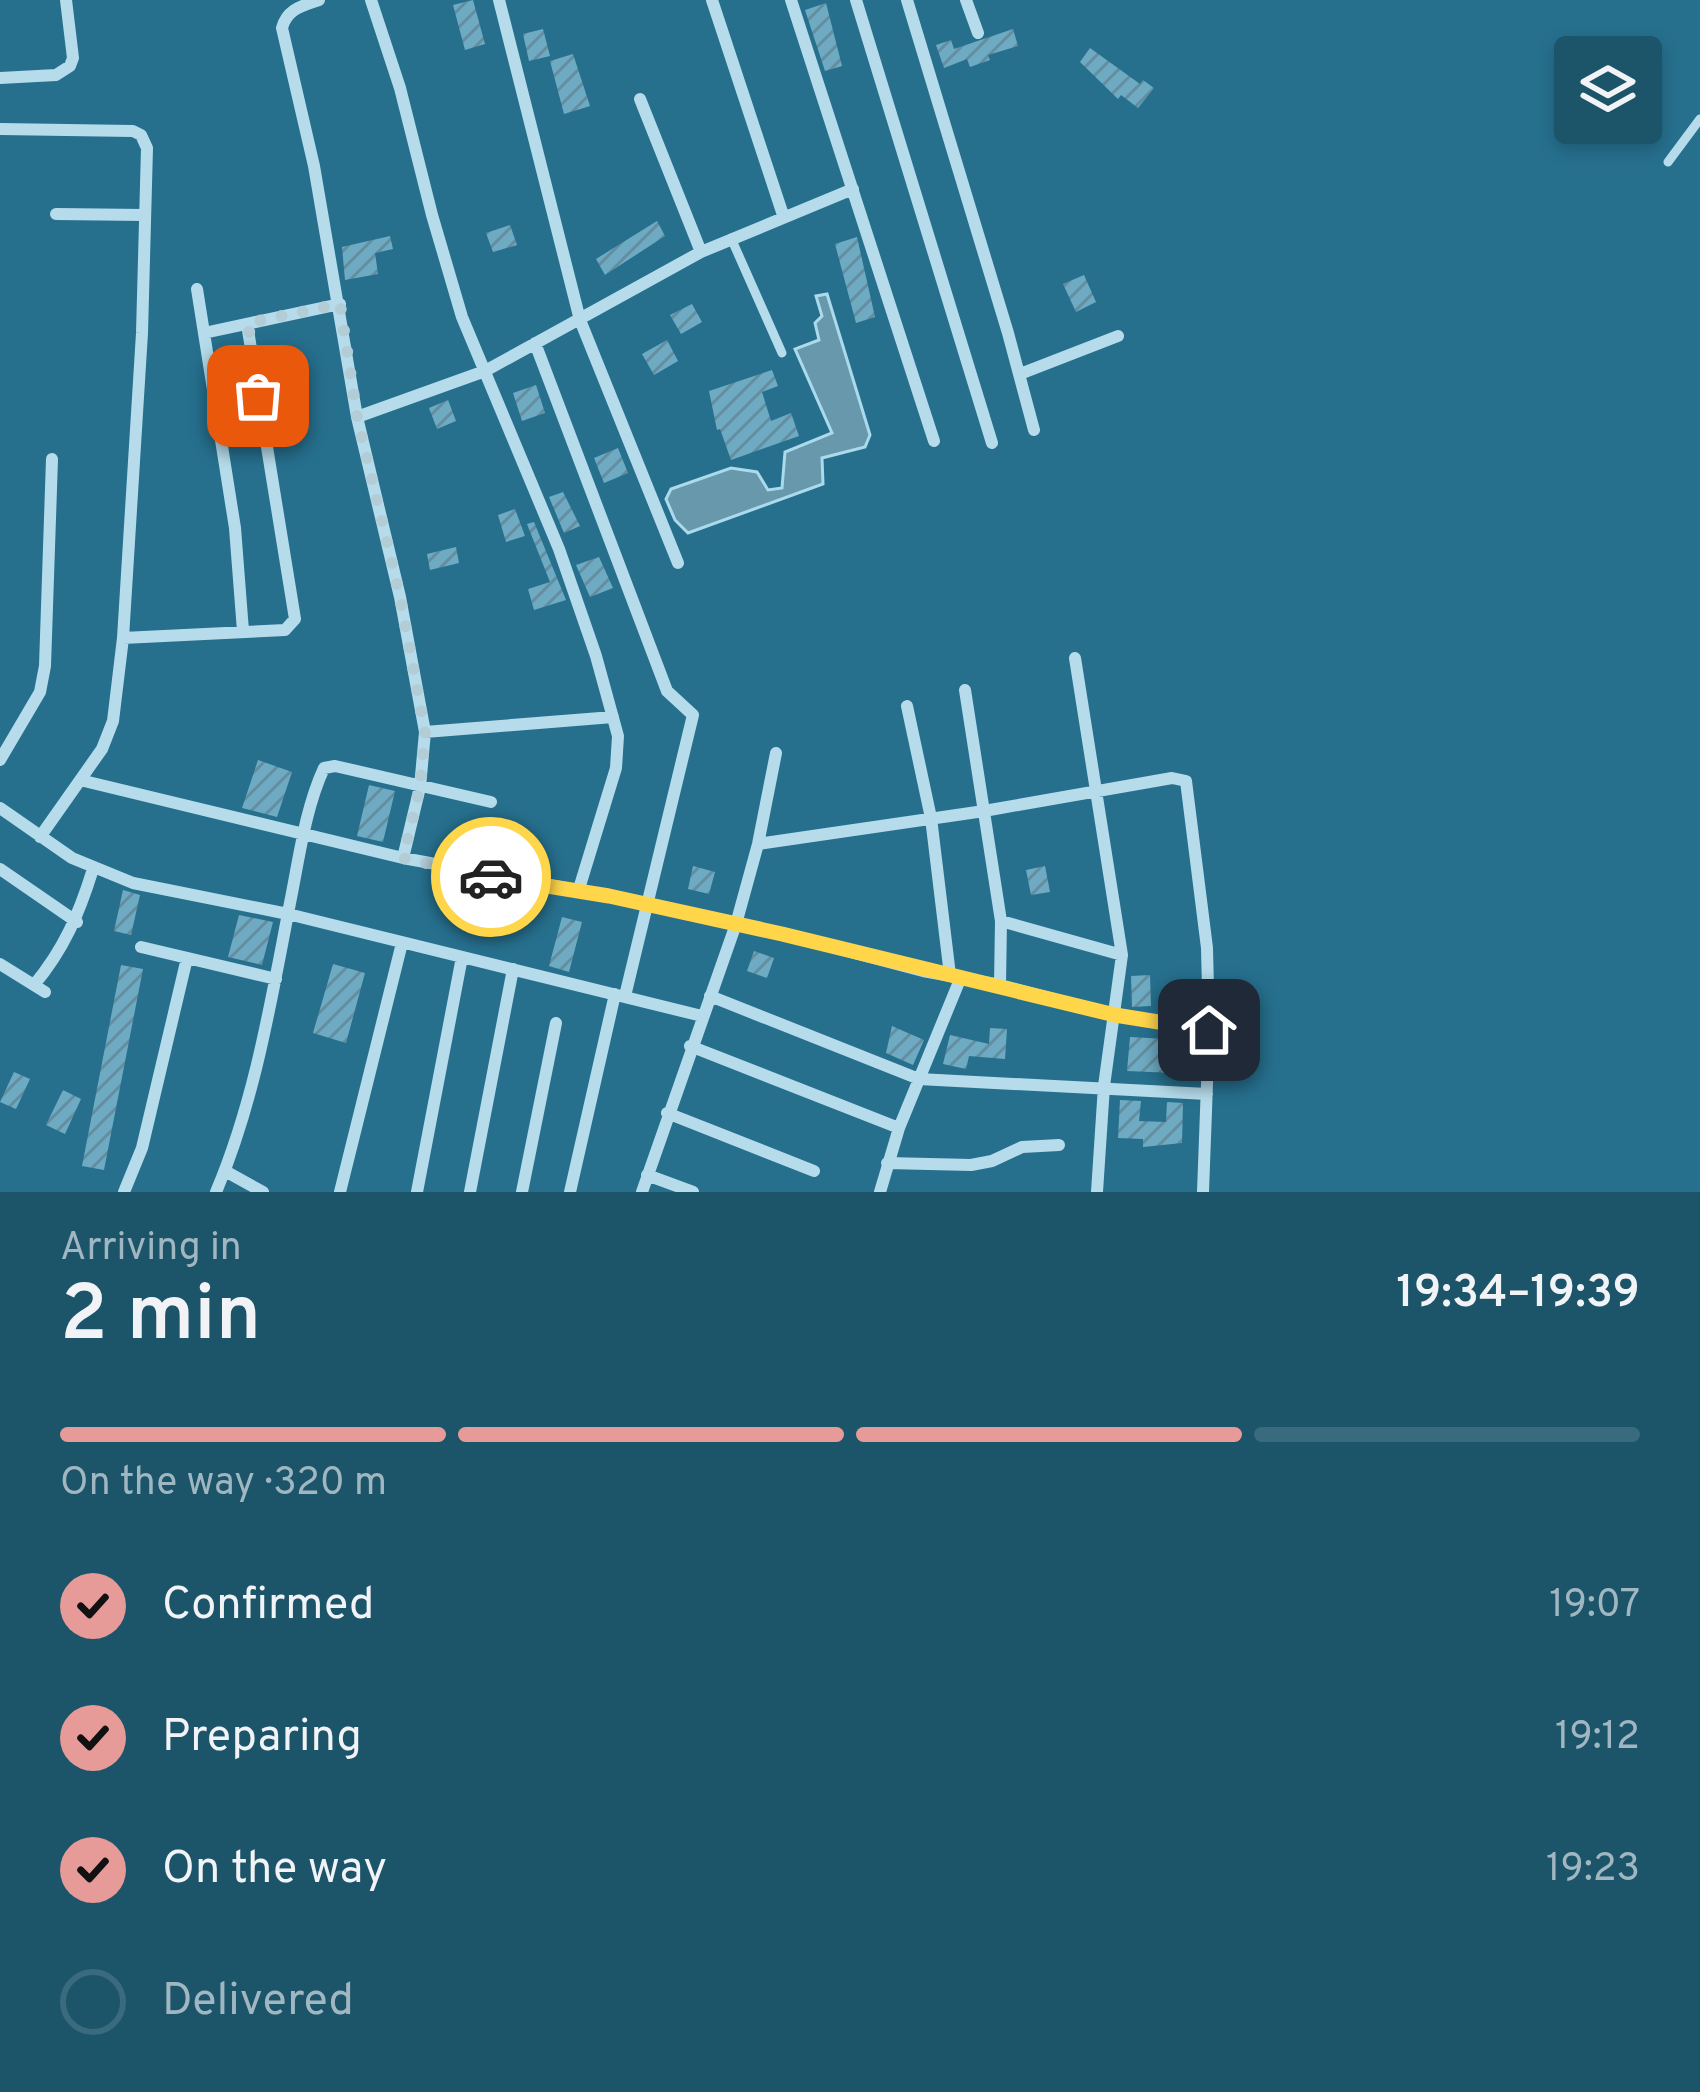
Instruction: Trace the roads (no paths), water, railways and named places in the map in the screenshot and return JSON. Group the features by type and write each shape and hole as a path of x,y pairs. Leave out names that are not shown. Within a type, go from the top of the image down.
{"street":[{"path":"0,77 56,75 70,66 66,0"},
{"path":"319,0 297,8 282,28 340,304 357,417 400,597 425,732 420,787 403,858"},
{"path":"371,0 462,317 559,549 614,717 619,749 616,768 578,892"},
{"path":"499,0 580,320 678,563"},
{"path":"712,0 783,215"},
{"path":"791,0 934,441"},
{"path":"856,0 992,443"},
{"path":"907,0 1034,430"},
{"path":"966,0 978,33"},
{"path":"640,98 701,251"},
{"path":"0,129 133,131 141,134 147,148 142,333 123,638 113,721 102,749 40,837"},
{"path":"357,417 485,370 701,251 853,189"},
{"path":"56,214 144,215"},
{"path":"197,289 235,528 243,631"},
{"path":"204,333 340,304"},
{"path":"123,638 285,630 295,619 248,323"},
{"path":"1020,374 1118,336"},
{"path":"536,343 667,691 693,716 648,905 569,1192"},
{"path":"0,760 34,704 45,666 52,459"},
{"path":"1075,658 1122,955 1097,1192"},
{"path":"965,690 1001,921 1000,985"},
{"path":"880,1192 955,976 931,818 907,706"},
{"path":"425,732 614,717"},
{"path":"642,1192 736,924 776,753"},
{"path":"216,1192 246,1106 304,834 324,768 335,766 491,802"},
{"path":"758,844 1181,778 1190,786 1207,948 1203,1192"},
{"path":"80,780 403,858 648,905 1115,1015 1209,1030"},
{"path":"0,808 93,869 134,883 288,914 702,1016"},
{"path":"0,868 77,922"},
{"path":"0,964 39,988 77,922 93,869"},
{"path":"1001,921 1122,955"},
{"path":"340,1192 403,943"},
{"path":"141,947 276,979"},
{"path":"417,1192 462,957"},
{"path":"124,1192 142,1148 187,958"},
{"path":"470,1192 513,969"},
{"path":"710,996 920,1078 1207,1094"},
{"path":"523,1192 556,1023"},
{"path":"690,1046 899,1128"},
{"path":"667,1113 814,1171"},
{"path":"887,1162 971,1165 1022,1147 1059,1145"},
{"path":"224,1171 263,1192"},
{"path":"647,1174 693,1192"}],"lane":[{"path":"1668,162 1700,119"},
{"path":"731,238 782,353"}],"water":[{"path":"827,294 870,435 865,447 822,458 823,484 688,533 675,520 666,499 671,489 731,468 757,472 768,490 782,488 785,452 832,433 795,349 819,340 815,323 822,316 816,296"}]}
